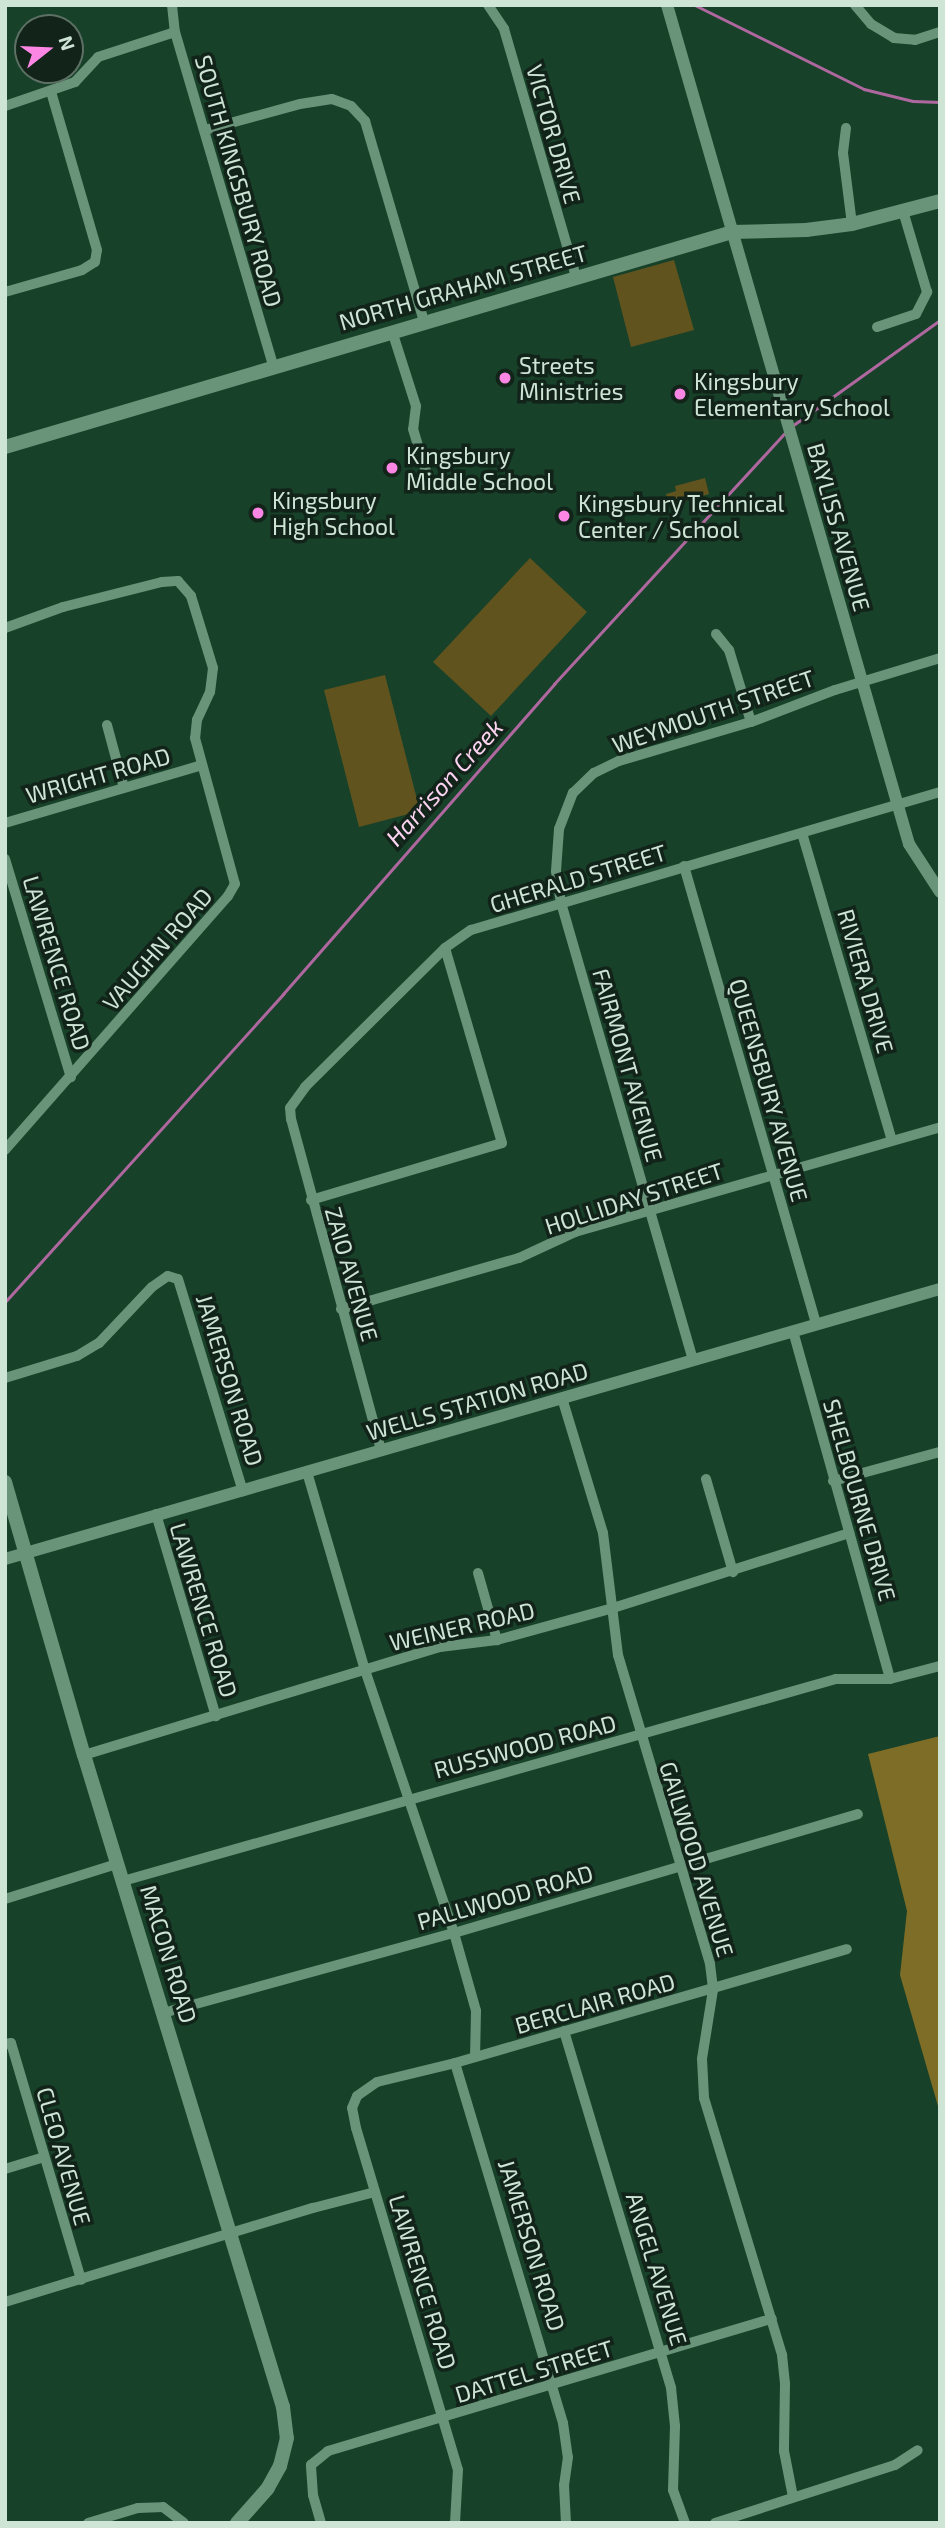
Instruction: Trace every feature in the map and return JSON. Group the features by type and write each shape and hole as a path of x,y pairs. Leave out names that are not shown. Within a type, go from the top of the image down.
{"main road":[{"name":"NORTH GRAHAM STREET","path":"5,447 732,232 806,230 852,224 940,201"},
{"name":"MACON ROAD","path":"5,1482 84,1755 283,2407 287,2438 280,2466 268,2488 237,2523"}],"street":[{"name":"SOUTH KINGSBURY ROAD","path":"172,5 175,32 274,368"},
{"name":"VICTOR DRIVE","path":"488,5 503,29 576,277"},
{"name":"BAYLISS AVENUE","path":"667,5 896,804 909,844 940,892"},
{"path":"855,5 871,24 894,38 915,40 940,32"},
{"path":"5,106 75,82 98,57 175,32"},
{"path":"5,292 82,270 96,262 97,250 51,92"},
{"path":"205,130 300,104 332,99 351,106 366,121 424,321"},
{"path":"846,128 843,153 852,224"},
{"path":"877,327 916,314 927,292 903,211"},
{"path":"392,331 416,406 413,429 428,478"},
{"name":"VAUGHN ROAD","path":"5,628 63,607 162,582 178,581 191,596 213,668 210,692 195,738 236,884 5,1150"},
{"path":"716,634 729,650 751,722"},
{"name":"WEYMOUTH STREET","path":"561,903 556,871 559,829 573,793 594,773 619,761 751,722 862,681 940,658"},
{"path":"107,725 124,788"},
{"name":"WRIGHT ROAD","path":"5,823 202,765"},
{"name":"GHERALD STREET","path":"290,1108 305,1087 445,948 471,930 940,792"},
{"name":"RIVIERA DRIVE","path":"802,833 892,1140"},
{"name":"LAWRENCE ROAD","path":"5,859 71,1077"},
{"name":"QUEENSBURY AVENUE","path":"684,866 816,1325"},
{"name":"FAIRMONT AVENUE","path":"561,903 693,1360"},
{"path":"310,1200 502,1143 445,948"},
{"name":"ZAIO AVENUE","path":"290,1108 310,1200 381,1450"},
{"name":"HOLLIDAY STREET","path":"341,1309 510,1261 575,1232 940,1127"},
{"name":"JAMERSON ROAD","path":"5,1378 77,1356 99,1343 152,1286 168,1276 178,1279 243,1491"},
{"name":"WELLS STATION ROAD","path":"5,1559 940,1289"},
{"name":"SHELBOURNE DRIVE","path":"793,1331 833,1481 891,1679"},
{"name":"GAILWOOD AVENUE","path":"562,1398 603,1534 618,1655 710,1964 713,1990 702,2059 704,2098 782,2355 785,2384 784,2451 793,2497"},
{"path":"833,1481 940,1452"},
{"path":"307,1472 365,1670 454,1933 476,2011 475,2057"},
{"path":"706,1479 733,1572"},
{"name":"LAWRENCE ROAD","path":"156,1514 216,1716"},
{"name":"WEINER ROAD","path":"84,1755 448,1645 497,1640 613,1608 849,1533"},
{"path":"478,1573 497,1640"},
{"name":"RUSSWOOD ROAD","path":"123,1881 407,1798 836,1679 891,1679 940,1666"},
{"name":"PALLWOOD ROAD","path":"163,2013 454,1933 858,1814"},
{"path":"5,1899 117,1864"},
{"name":"BERCLAIR ROAD","path":"357,2096 377,2082 455,2063 713,1990 846,1949"},
{"name":"ANGEL AVENUE","path":"564,2031 671,2388 675,2427 673,2490 685,2523"},
{"name":"CLEO AVENUE","path":"8,2043 80,2280"},
{"name":"JAMERSON ROAD","path":"455,2063 554,2386 568,2457 564,2485 566,2523"},
{"name":"LAWRENCE ROAD","path":"357,2096 353,2118 458,2470 455,2523"},
{"path":"5,2169 44,2157"},
{"path":"5,2302 375,2192"},
{"name":"DATTEL STREET","path":"321,2523 313,2496 311,2465 328,2451 444,2419 772,2319"},
{"path":"715,2523 895,2465 918,2450"},
{"path":"88,2523 138,2508 163,2507 184,2523"}],"shaded area":[{"path":"674,260 694,330 631,347 613,277"},
{"path":"705,478 709,494 679,503 678,499 668,501 666,494 676,491 675,486"},
{"path":"530,558 587,612 491,716 433,662"},
{"path":"385,675 420,811 359,827 324,690"},
{"path":"940,1736 940,2113 900,1975 907,1911 868,1754"}],"waterway":[{"path":"695,5 864,89 913,101 940,102"},
{"name":"Harrison Creek","path":"792,426 940,320"},
{"name":"Harrison Creek","path":"5,1302 283,994 554,684 785,433"}],"place":[{"name":"Streets Ministries","path":"505,378"},
{"name":"Kingsbury Elementary School","path":"680,394"},
{"name":"Kingsbury Middle School","path":"392,468"},
{"name":"Kingsbury High School","path":"258,513"},
{"name":"Kingsbury Technical Center / School","path":"564,516"}]}
